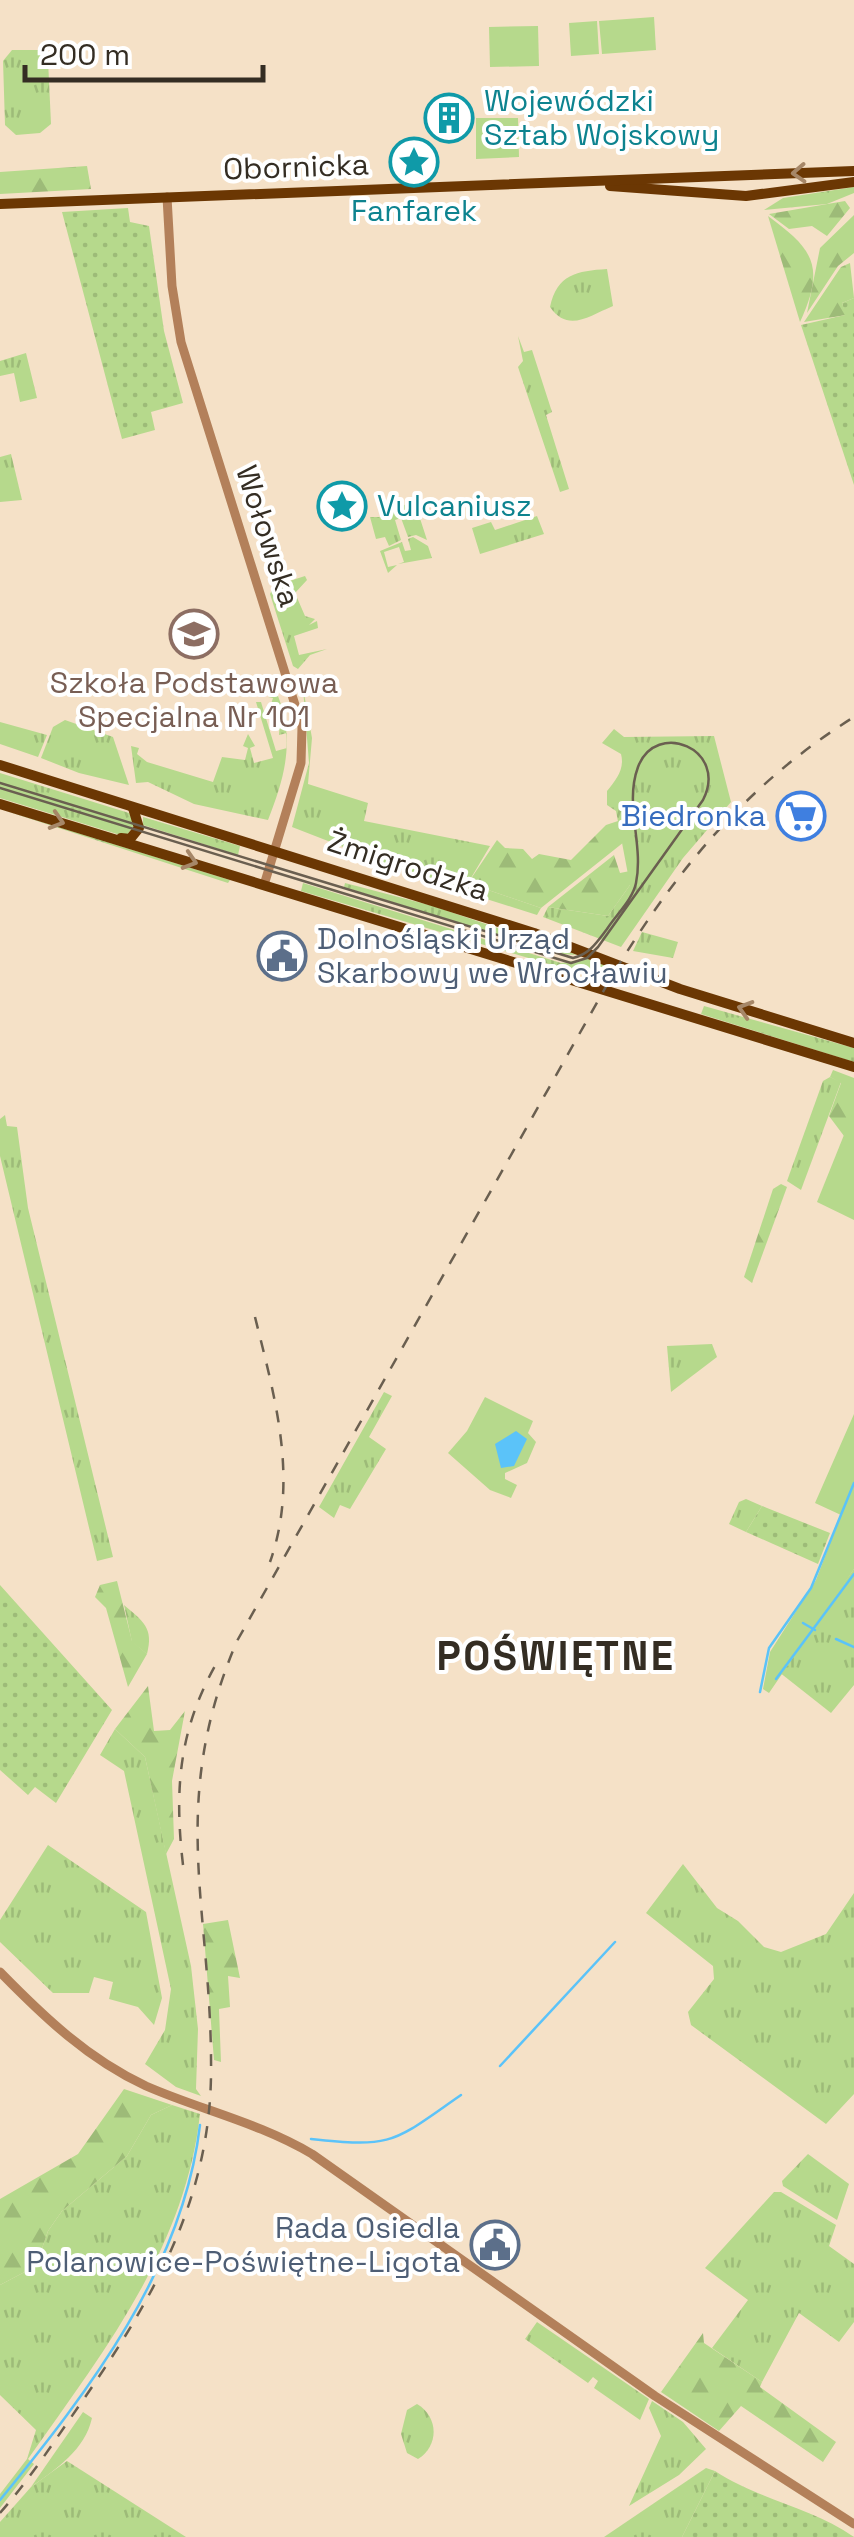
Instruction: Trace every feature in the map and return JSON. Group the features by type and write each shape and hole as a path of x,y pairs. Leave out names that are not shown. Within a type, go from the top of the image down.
{"main road":[{"name":"Obornicka","path":"0,204 854,171"},
{"name":"Obornicka","path":"595,183 746,196 854,182"},
{"name":"Żmigrodzka","path":"0,766 274,850 854,1043"},
{"name":"Żmigrodzka","path":"0,804 854,1067"},
{"path":"115,838 130,839 138,831 139,816 133,808"}],"street":[{"name":"Wołowska","path":"168,197 172,286 181,342 302,727 301,762 264,886"},
{"path":"0,1972 37,2011 100,2060 152,2088 252,2124 312,2154 633,2381 854,2524"}],"green space":[{"path":"654,17 656,50 602,54 599,21"},
{"path":"597,21 599,54 571,56 569,23"},
{"path":"538,26 539,66 490,67 489,27"},
{"path":"12,50 39,50 48,60 51,124 40,133 16,135 5,125 3,61"},
{"path":"476,118 518,118 519,157 476,159"},
{"path":"87,166 91,189 0,194 0,172"},
{"path":"854,187 854,193 827,204 764,210 783,198"},
{"path":"845,201 850,208 827,236 812,226 789,229 769,214"},
{"path":"128,208 130,222 149,226 164,331 183,403 151,412 155,430 122,439 62,212"},
{"path":"854,215 854,253 838,266 807,313 820,248"},
{"path":"768,216 796,239 811,260 812,286 800,322"},
{"path":"850,263 854,298 842,303 846,315 804,322 841,267"},
{"path":"607,269 613,306 572,321 550,307 558,287 570,276"},
{"path":"854,298 854,485 801,325 845,315 842,303"},
{"path":"518,336 524,352 532,350 552,412 546,415 569,489 560,492 518,367 523,361"},
{"path":"26,353 37,398 20,402 14,373 0,376 0,361"},
{"path":"11,454 22,500 0,502 0,457"},
{"path":"406,504 416,506 427,540 416,535 408,537 401,518 395,520 401,540 389,546 385,537 376,539 370,517 384,517"},
{"path":"537,516 544,534 480,554 472,528 491,522 495,530"},
{"path":"413,537 428,546 432,558 398,564 404,562 399,547 384,552 388,567 397,565 388,573 380,551 402,542 405,551 411,550 408,539"},
{"path":"305,576 307,580 295,593 305,616 315,619 309,625 317,621 318,628 294,636 299,655 327,649 310,655 298,669 293,666 270,594 274,586"},
{"path":"303,688 312,738 308,784 368,803 364,821 490,846 468,883 541,908 537,915 436,883 292,827 309,763"},
{"path":"278,696 286,733 279,735 280,719 274,718 278,714 273,714 276,706 270,707 273,698 268,697"},
{"path":"256,702 261,702 276,751 286,748 279,789 268,820 194,804 148,782 136,783 131,746 139,748 137,754 147,762 213,782 222,757 245,760 248,748 243,746 248,734 255,746 250,748 254,763 273,758"},
{"path":"65,720 113,737 129,785 79,773 41,758 53,727"},
{"path":"0,722 47,735 38,757 0,744"},
{"path":"614,729 624,737 714,736 731,802 683,858 621,947 543,917 548,907 608,916 630,885 616,811 607,805 607,791 622,765 621,754 602,743"},
{"path":"0,773 129,813 135,824 127,835 117,834 0,798"},
{"path":"0,809 230,880 228,883"},
{"path":"143,817 240,846 238,855 143,825"},
{"path":"618,821 624,842 541,908 468,883 497,840 505,848 523,849 532,859 539,854 571,860 606,825"},
{"path":"614,855 620,873 630,871 630,885 608,916 548,907"},
{"path":"303,883 561,963 588,959 614,969 607,981 301,891"},
{"path":"345,883 433,906 577,955 560,954 344,887"},
{"path":"642,932 678,942 673,958 633,951"},
{"path":"704,1006 854,1048 854,1062 701,1014"},
{"path":"833,1070 854,1078 854,1116 844,1136 829,1116 841,1083 830,1077"},
{"path":"830,1077 841,1082 801,1190 787,1181 823,1081"},
{"path":"5,1115 7,1126 17,1127 28,1208 113,1557 97,1561 0,1156 0,1119"},
{"path":"854,1116 854,1220 817,1202"},
{"path":"781,1184 787,1187 752,1283 744,1277 773,1189"},
{"path":"712,1344 717,1357 671,1392 667,1346"},
{"path":"384,1392 392,1396 369,1437 386,1449 350,1509 340,1505 334,1518 319,1507"},
{"path":"485,1397 533,1421 528,1433 536,1442 527,1463 505,1473 505,1479 517,1485 511,1498 490,1490 448,1453 467,1431"},
{"path":"854,1414 854,1569 769,1693 763,1689 770,1652 816,1580 841,1515 815,1503"},
{"path":"746,1499 762,1506 746,1532 729,1524 739,1502"},
{"path":"762,1506 830,1533 818,1564 746,1532"},
{"path":"854,1569 854,1685 831,1713 779,1672"},
{"path":"117,1581 132,1641 147,1654 128,1687 106,1608 95,1597 100,1585"},
{"path":"0,1585 112,1710 56,1803 35,1787 28,1795 0,1770"},
{"path":"124,1605 148,1631 147,1654 132,1642"},
{"path":"148,1686 154,1731 170,1730 185,1711 172,1781 174,1839 166,1854 145,1757 115,1729"},
{"path":"115,1729 145,1757 191,1966 198,2029 196,2089 201,2096 176,2087 145,2064 165,2030 171,1989 124,1771 100,1755"},
{"path":"48,1845 146,1912 162,1998 154,2025 138,2007 109,1999 113,1982 94,1977 89,1993 53,1993 0,1942 0,1920"},
{"path":"683,1864 717,1908 738,1921 764,1947 781,1952 826,1934 854,1893 854,2094 826,2124 691,2025 688,2012 714,1979 713,1966 646,1913"},
{"path":"228,1920 240,1978 228,1976 230,2007 219,2009 221,2062 214,2060 203,1924"},
{"path":"124,2089 172,2105 151,2115 127,2156 62,2211 48,2231 36,2266 0,2285 0,2199 78,2154"},
{"path":"172,2105 200,2114 191,2163 159,2254 111,2338 28,2459 34,2464 0,2508 0,2494 27,2459 36,2430 0,2395 0,2285 36,2266 48,2231 62,2211 127,2156 151,2115"},
{"path":"808,2154 849,2184 837,2220 783,2186 782,2181"},
{"path":"774,2192 781,2192 836,2225 829,2246 854,2264 854,2322 839,2342 799,2313 762,2382 712,2348 748,2300 705,2268"},
{"path":"537,2322 649,2399 640,2420 594,2388 598,2381 593,2377 588,2383 525,2339"},
{"path":"703,2333 704,2343 762,2382 760,2387 836,2442 823,2462 741,2406 719,2431 661,2392"},
{"path":"652,2401 683,2422 706,2449 679,2475 629,2506 661,2436 649,2408"},
{"path":"417,2404 429,2416 434,2432 430,2447 418,2459 407,2453 401,2434 407,2410"},
{"path":"83,2412 92,2418 83,2440 68,2458 31,2487"},
{"path":"67,2461 186,2537 0,2537 0,2522 31,2487"},
{"path":"706,2468 715,2471 682,2537 604,2537"},
{"path":"715,2471 820,2518 854,2537 682,2537"}],"water":[{"path":"516,1431 527,1439 514,1466 501,1468 495,1444"}],"waterway":[{"path":"760,1692 769,1648 811,1588 854,1483"},
{"path":"776,1679 854,1574"},
{"path":"803,1623 815,1630"},
{"path":"836,1639 854,1647"},
{"path":"500,2066 615,1942"},
{"path":"311,2139 360,2143 392,2138 461,2095"},
{"path":"0,2500 98,2371 153,2278 190,2178 200,2125"}],"tram line":[{"path":"0,783 573,958 596,943 634,889 638,868 634,781 647,753 659,745 687,746 699,754 708,782 703,800 598,947 587,958 571,963 0,788"}],"railway":[{"path":"0,2513 52,2445 131,2327 172,2249 200,2166 211,2076 198,1808 203,1756 216,1701 237,1641 636,937 689,865 748,800 780,770 854,717"},
{"path":"255,1317 276,1408 283,1470 279,1531 270,1562"},
{"path":"183,1865 179,1810 183,1759 195,1709 219,1659"}],"place":[{"name":"Wojewódzki Sztab Wojskowy","path":"449,118"},
{"name":"Fanfarek","path":"414,162"},
{"name":"Vulcaniusz","path":"342,506"},
{"name":"Szkoła Podstawowa Specjalna Nr 101","path":"194,634"},
{"name":"Biedronka","path":"801,816"},
{"name":"Dolnośląski Urząd Skarbowy we Wrocławiu","path":"282,956"},
{"name":"Rada Osiedla Polanowice-Poświętne-Ligota","path":"495,2245"}],"district":[{"name":"POŚWIĘTNE","path":"556,1656"}]}
